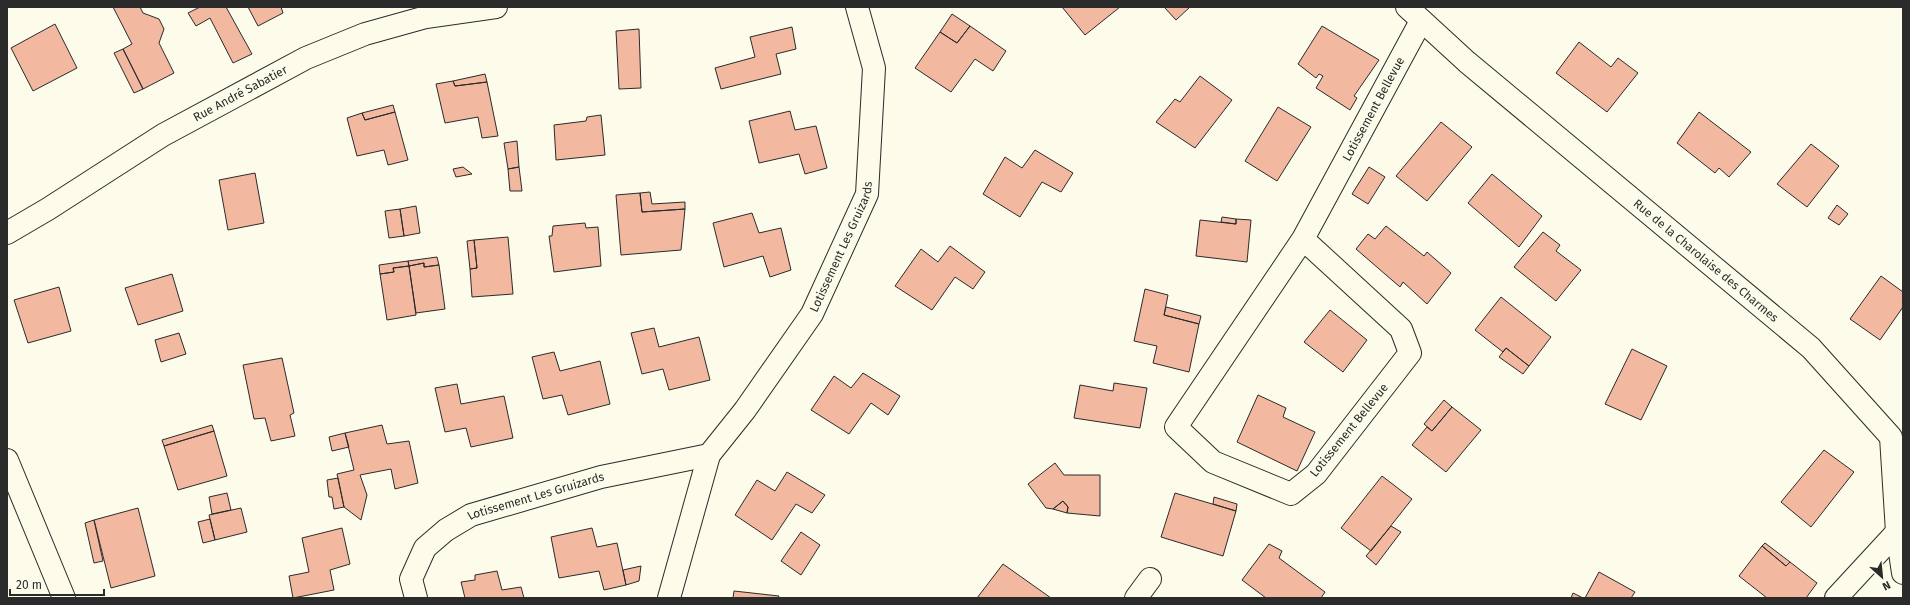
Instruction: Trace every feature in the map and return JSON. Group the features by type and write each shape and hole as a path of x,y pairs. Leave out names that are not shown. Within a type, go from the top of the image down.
{"street":[{"name":"Rue André Sabatier","path":"7,234 163,135 306,58 365,34 426,17 496,7"},
{"name":"Lotissement Les Gruizards","path":"669,598 709,455 745,410 812,314 867,194 874,68 856,7"},
{"name":"Lotissement Bellevue","path":"1303,239 1401,329 1410,353 1316,474 1291,494 1213,462 1176,427 1303,239 1414,14"},
{"name":"Rue de la Charolaise des Charmes","path":"1414,14 1467,62 1811,348 1897,437 1897,532 1903,573"},
{"name":"Lotissement Les Gruizards","path":"416,598 412,579 425,548 446,530 471,515 601,477 709,455"},
{"path":"7,460 64,598"},
{"path":"1836,598 1897,532"},
{"path":"1136,598 1150,579"}],"building":[{"path":"113,7 140,7 143,13 159,19 164,29 159,43 174,73 143,89 123,49 132,44"},
{"path":"200,7 226,7 252,54 233,63 210,18 196,26 188,13"},
{"path":"248,7 281,7 283,13 258,26"},
{"path":"1062,7 1120,7 1085,35"},
{"path":"1164,7 1190,7 1176,20"},
{"path":"952,14 970,26 957,43 940,32"},
{"path":"55,24 77,68 33,91 11,48"},
{"path":"970,26 1006,51 993,71 975,59 951,92 915,68 940,32 957,43"},
{"path":"1322,26 1379,60 1354,96 1357,98 1350,110 1316,88 1323,76 1319,74 1316,78 1298,64"},
{"path":"792,27 796,49 776,54 781,74 721,89 715,68 755,57 750,37"},
{"path":"639,29 641,88 619,89 616,31"},
{"path":"1579,42 1611,67 1618,58 1638,73 1607,112 1556,73"},
{"path":"123,49 143,89 134,93 114,53"},
{"path":"485,74 487,82 455,86 453,81"},
{"path":"1200,76 1232,100 1195,148 1156,122 1175,99 1180,102"},
{"path":"453,81 455,86 487,82 498,136 482,138 478,117 445,123 436,84"},
{"path":"393,105 395,112 365,120 362,113"},
{"path":"1278,107 1311,127 1277,181 1245,161"},
{"path":"790,111 795,130 816,126 827,168 805,174 799,154 759,163 749,121"},
{"path":"395,112 408,160 388,165 384,150 357,156 347,118 362,113 365,120"},
{"path":"1699,112 1751,152 1729,177 1719,168 1715,173 1677,143"},
{"path":"601,115 605,155 556,160 554,125 586,121 587,117"},
{"path":"1441,122 1472,147 1427,201 1396,176"},
{"path":"517,141 519,167 508,169 504,143"},
{"path":"1811,144 1839,166 1807,207 1777,184"},
{"path":"1035,150 1073,173 1061,192 1042,182 1020,217 983,194 1005,157 1022,168"},
{"path":"463,167 472,174 456,177 453,169"},
{"path":"519,167 522,191 510,191 508,169"},
{"path":"1369,167 1385,177 1368,204 1352,194"},
{"path":"255,173 264,223 228,230 219,180"},
{"path":"1492,174 1542,216 1519,247 1468,203"},
{"path":"650,192 652,204 685,202 685,209 642,212 640,193"},
{"path":"640,193 642,212 685,209 681,250 621,255 616,195"},
{"path":"1837,205 1848,214 1839,225 1828,218"},
{"path":"416,206 420,233 404,236 400,209"},
{"path":"400,209 404,236 389,238 385,211"},
{"path":"752,213 759,233 781,228 791,270 770,277 763,256 724,267 713,223"},
{"path":"1222,217 1236,219 1236,224 1221,222"},
{"path":"1236,219 1251,220 1247,262 1196,256 1200,220 1236,224"},
{"path":"585,223 586,228 598,227 601,266 554,272 549,236 552,236 553,226"},
{"path":"1386,226 1424,256 1427,252 1451,273 1427,304 1403,282 1400,287 1356,249 1368,234 1375,239"},
{"path":"1543,232 1560,245 1556,251 1581,270 1556,301 1514,267"},
{"path":"508,237 513,294 472,297 470,269 477,268 474,240"},
{"path":"474,240 477,268 470,269 467,241"},
{"path":"950,246 985,272 973,289 955,277 932,310 895,286 921,249 938,262"},
{"path":"437,257 439,265 424,267 424,263 409,266 408,261"},
{"path":"408,261 409,266 393,268 394,272 380,274 379,265"},
{"path":"424,263 424,267 439,265 445,309 416,313 409,266"},
{"path":"409,266 416,315 387,320 380,274 394,272 393,268"},
{"path":"172,274 183,311 138,325 125,288"},
{"path":"1881,276 1903,292 1903,307 1880,340 1850,319"},
{"path":"59,287 71,331 28,343 14,300"},
{"path":"1145,289 1168,295 1164,315 1199,324 1189,372 1153,363 1157,346 1134,341"},
{"path":"1501,297 1551,337 1529,366 1506,348 1503,352 1475,330"},
{"path":"1166,307 1201,316 1199,324 1164,315"},
{"path":"1330,310 1367,340 1343,372 1304,342"},
{"path":"654,328 659,347 699,337 710,380 669,390 663,369 642,374 631,333"},
{"path":"179,333 186,354 161,362 155,340"},
{"path":"1506,348 1529,366 1523,374 1499,357"},
{"path":"1632,349 1667,366 1641,420 1605,404"},
{"path":"554,352 560,371 600,361 610,404 568,415 562,395 543,399 532,357"},
{"path":"282,358 294,413 290,415 295,436 271,441 265,418 254,419 243,365"},
{"path":"863,373 900,396 888,415 871,403 849,434 811,410 834,376 851,388"},
{"path":"1114,383 1147,388 1140,428 1074,418 1080,385 1113,391"},
{"path":"457,384 461,404 504,396 513,438 471,447 466,428 445,432 435,388"},
{"path":"1258,395 1286,408 1283,417 1315,432 1297,471 1237,442"},
{"path":"1444,400 1452,407 1432,431 1424,424"},
{"path":"1452,407 1481,430 1446,472 1412,445 1427,427 1432,431"},
{"path":"212,425 214,431 164,446 162,440"},
{"path":"382,425 387,444 409,441 418,483 395,489 391,469 360,475 367,495 361,520 344,507 337,474 354,470 345,433"},
{"path":"214,431 227,476 178,490 164,446"},
{"path":"345,433 349,447 332,451 329,437"},
{"path":"1824,450 1854,472 1811,527 1781,502"},
{"path":"1055,463 1064,475 1100,475 1100,516 1067,513 1068,507 1063,501 1053,509 1046,508 1028,484"},
{"path":"787,472 825,495 812,513 796,504 772,540 735,515 757,480 775,491"},
{"path":"1382,476 1412,499 1371,551 1341,528"},
{"path":"338,478 344,507 334,509 332,497 329,497 327,480"},
{"path":"227,493 231,510 212,514 209,497"},
{"path":"1175,493 1236,511 1223,556 1161,537"},
{"path":"1214,497 1237,504 1236,511 1213,504"},
{"path":"1063,501 1068,507 1067,513 1053,509"},
{"path":"138,508 155,576 111,588 94,520"},
{"path":"241,508 247,532 215,540 209,515"},
{"path":"210,519 215,540 203,543 198,522"},
{"path":"94,520 103,561 94,563 85,523"},
{"path":"1391,526 1401,532 1376,565 1366,556"},
{"path":"342,528 350,564 330,570 334,590 293,598 289,576 309,572 302,538"},
{"path":"592,528 597,547 617,543 626,585 604,590 599,571 559,578 551,537"},
{"path":"801,532 820,545 801,575 781,561"},
{"path":"1765,543 1790,562 1786,566 1762,546"},
{"path":"1269,544 1282,551 1279,558 1325,592 1321,598 1266,598 1242,580"},
{"path":"1762,546 1786,566 1790,562 1817,583 1806,598 1767,598 1739,576"},
{"path":"1003,564 1051,598 977,598"},
{"path":"641,566 639,581 626,585 623,570"},
{"path":"497,571 502,590 521,587 524,598 465,598 461,582 475,580 475,575"},
{"path":"1599,572 1635,592 1631,598 1585,598"},
{"path":"734,591 779,596 778,598 733,598"},
{"path":"1573,593 1583,598 1571,598"}]}
